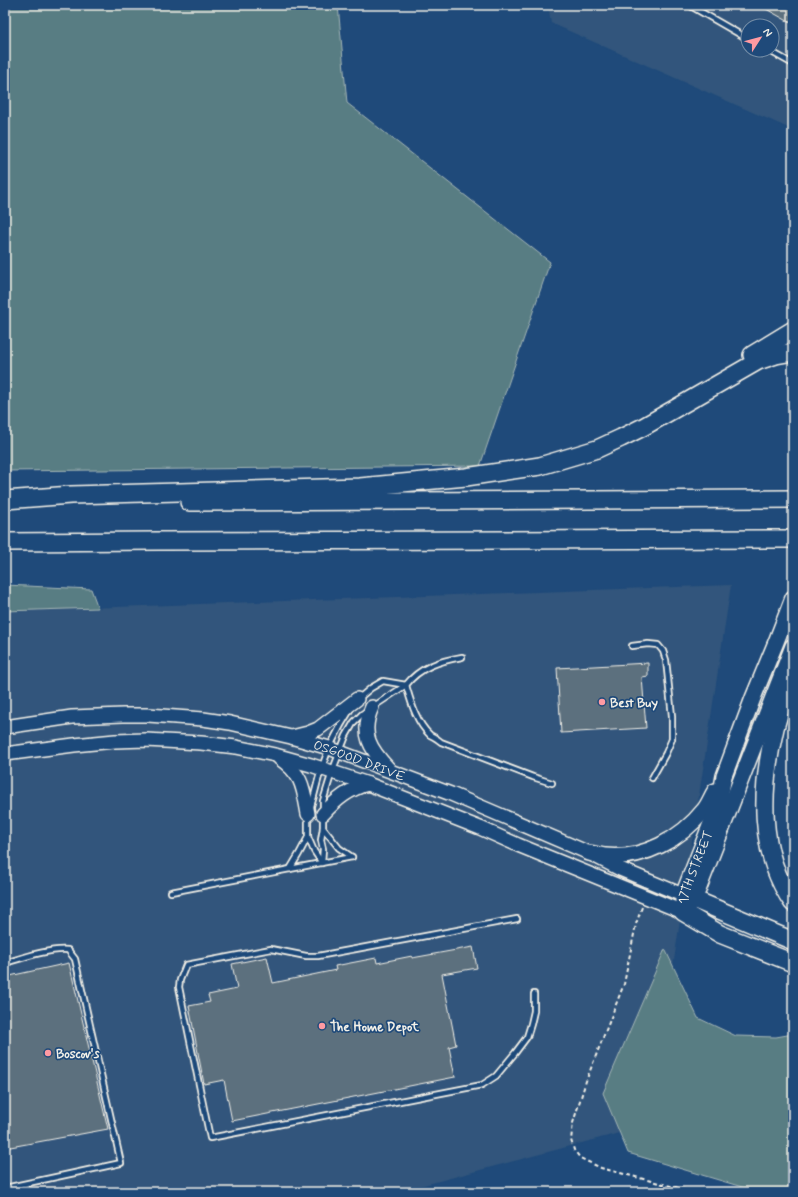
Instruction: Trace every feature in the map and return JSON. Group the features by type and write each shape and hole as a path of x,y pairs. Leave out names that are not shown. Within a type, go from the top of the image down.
{"highway":[{"path":"665,414 737,365 793,330"},
{"path":"5,500 71,495 360,487 466,477 540,466 598,448 621,438 758,362 776,355 793,352"},
{"path":"5,504 793,499"},
{"path":"707,539 793,545"},
{"path":"5,542 793,539"},
{"path":"793,670 775,728 768,766 765,802 766,830 772,857 782,886 793,902"},
{"path":"686,902 793,941"},
{"path":"686,902 720,934 793,963"}],"main road":[{"name":"17TH STREET","path":"686,902 719,803 724,776 793,598"},
{"name":"17TH STREET","path":"686,902 698,890 793,646"},
{"path":"291,737 308,734 318,729 357,700"},
{"path":"372,707 368,717 367,735 376,755 391,772"},
{"name":"OSGOOD DRIVE","path":"5,727 72,717 123,714 203,719 254,728 291,737 335,750 451,794 590,853 686,902"},
{"name":"OSGOOD DRIVE","path":"5,754 115,740 146,740 201,743 274,755 327,770 368,784 646,896 686,902"},
{"path":"274,755 290,766 300,780 308,814"},
{"path":"590,853 604,856 637,854 664,844 675,837 706,808 724,776"},
{"path":"323,814 333,803 349,791 368,784"}],"lane":[{"path":"688,5 740,34"},
{"path":"780,57 793,64"},
{"path":"632,646 648,644 658,645 663,651 666,660 672,716 672,739 652,778"},
{"path":"322,863 314,851 308,837 308,814 335,750 346,736 354,722 362,714 406,685 413,676 426,668 445,660 462,657"},
{"path":"322,863 323,849 321,840 323,828 323,801 327,770 335,750 336,732 357,700 371,688 383,681 406,685"},
{"path":"406,685 416,714 430,735 448,744 532,777 552,783"},
{"path":"171,892 352,857 339,848 323,828"},
{"path":"290,870 308,837"},
{"path":"517,919 318,956 306,956 271,949 186,965 179,987 210,1138 482,1085 496,1076 527,1037 534,1011 534,994"},
{"path":"5,963 51,951 63,950 68,950 75,959 121,1163 5,1188"}],"path":[{"path":"646,896 636,924 624,984 586,1081 573,1123 571,1140 574,1150 580,1158 601,1168 694,1192"}],"shaded area":[{"path":"548,5 793,5 793,130 551,23"},
{"path":"731,585 649,1125 398,1192 5,1192 5,611"}],"green space":[{"path":"5,5 338,5 347,103 550,262 480,466 5,471"},
{"path":"5,585 91,589 98,608 5,611"},
{"path":"665,949 698,1018 736,1036 776,1037 793,1034 793,1192 759,1192 628,1153 603,1093"}],"building":[{"path":"759,5 793,5 793,24"},
{"name":"Best Buy","path":"648,663 648,676 642,677 646,728 561,733 557,668"},
{"name":"The Home Depot","path":"473,947 477,968 442,974 456,1045 449,1047 455,1077 232,1121 224,1080 204,1084 189,1006 210,1002 208,995 237,989 232,964 267,957 273,983 336,970 335,966 376,958 377,963"},
{"name":"Boscov's","path":"69,963 108,1129 5,1148 5,977"}],"place":[{"name":"Best Buy","path":"602,702"},
{"name":"The Home Depot","path":"322,1026"},
{"name":"Boscov's","path":"48,1053"}]}
